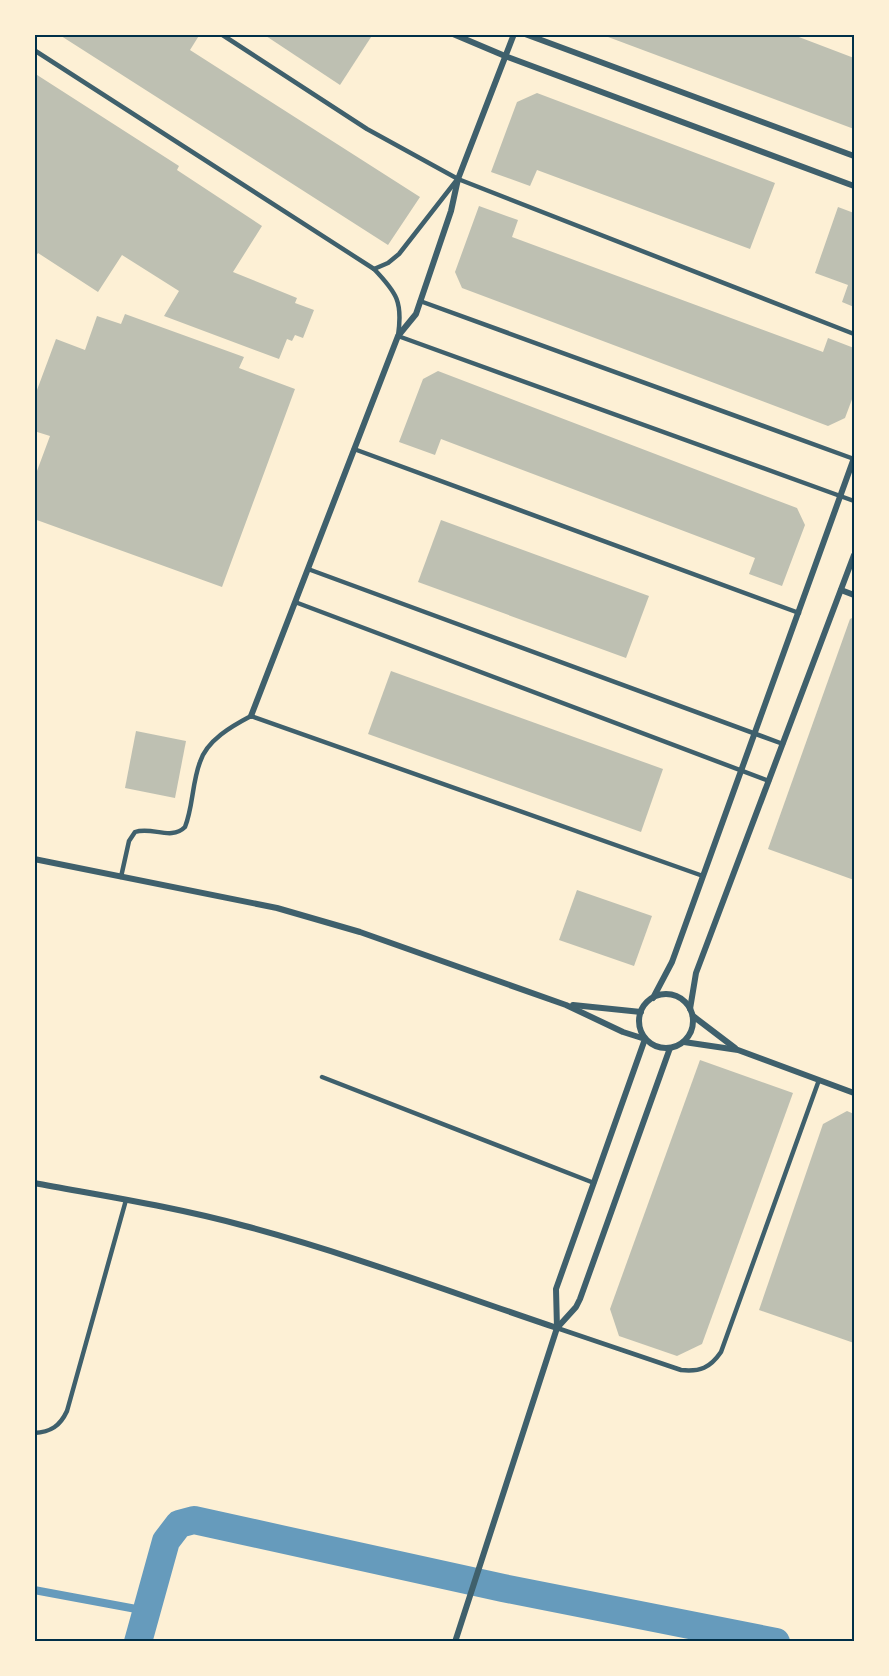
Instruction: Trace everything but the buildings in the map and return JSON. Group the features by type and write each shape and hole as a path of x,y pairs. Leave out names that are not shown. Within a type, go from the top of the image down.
{"street":[{"path":"453,34 506,56 855,186"},
{"path":"251,716 398,336 416,314 451,211 458,179 514,34"},
{"path":"525,34 855,156"},
{"path":"653,998 672,962 854,459"},
{"path":"690,1009 696,973 855,555"},
{"path":"841,590 855,594"},
{"path":"34,859 277,908 360,932 566,1005 623,1032 645,1039 657,1047 670,1048 690,1035 693,1025 690,1009 678,997 661,995 645,1004 640,1012 639,1026 645,1039 556,1289 557,1328 455,1641"},
{"path":"566,1005 640,1012"},
{"path":"693,1016 738,1050"},
{"path":"684,1041 738,1050 854,1091"},
{"path":"557,1328 576,1307 580,1299 670,1048"},
{"path":"34,1183 126,1200 244,1226 557,1328"}],"lane":[{"path":"221,34 368,129 458,179 855,334"},
{"path":"34,50 374,269 388,284 397,299 401,315 398,336 855,501"},
{"path":"374,269 388,263 399,254 458,179"},
{"path":"420,301 854,459"},
{"path":"354,449 799,613"},
{"path":"308,569 783,744"},
{"path":"295,602 769,781"},
{"path":"121,877 129,841 135,832 147,830 171,834 185,827 200,762 205,752 225,731 251,716 703,876"},
{"path":"322,1077 594,1184"},
{"path":"557,1328 681,1370 704,1369 713,1363 721,1352 819,1080"},
{"path":"34,1433 54,1429 62,1421 67,1411 126,1200"}],"waterway":[{"path":"138,1642 166,1541 179,1524 194,1520 503,1588 776,1642"},
{"path":"34,1590 147,1611"}]}
